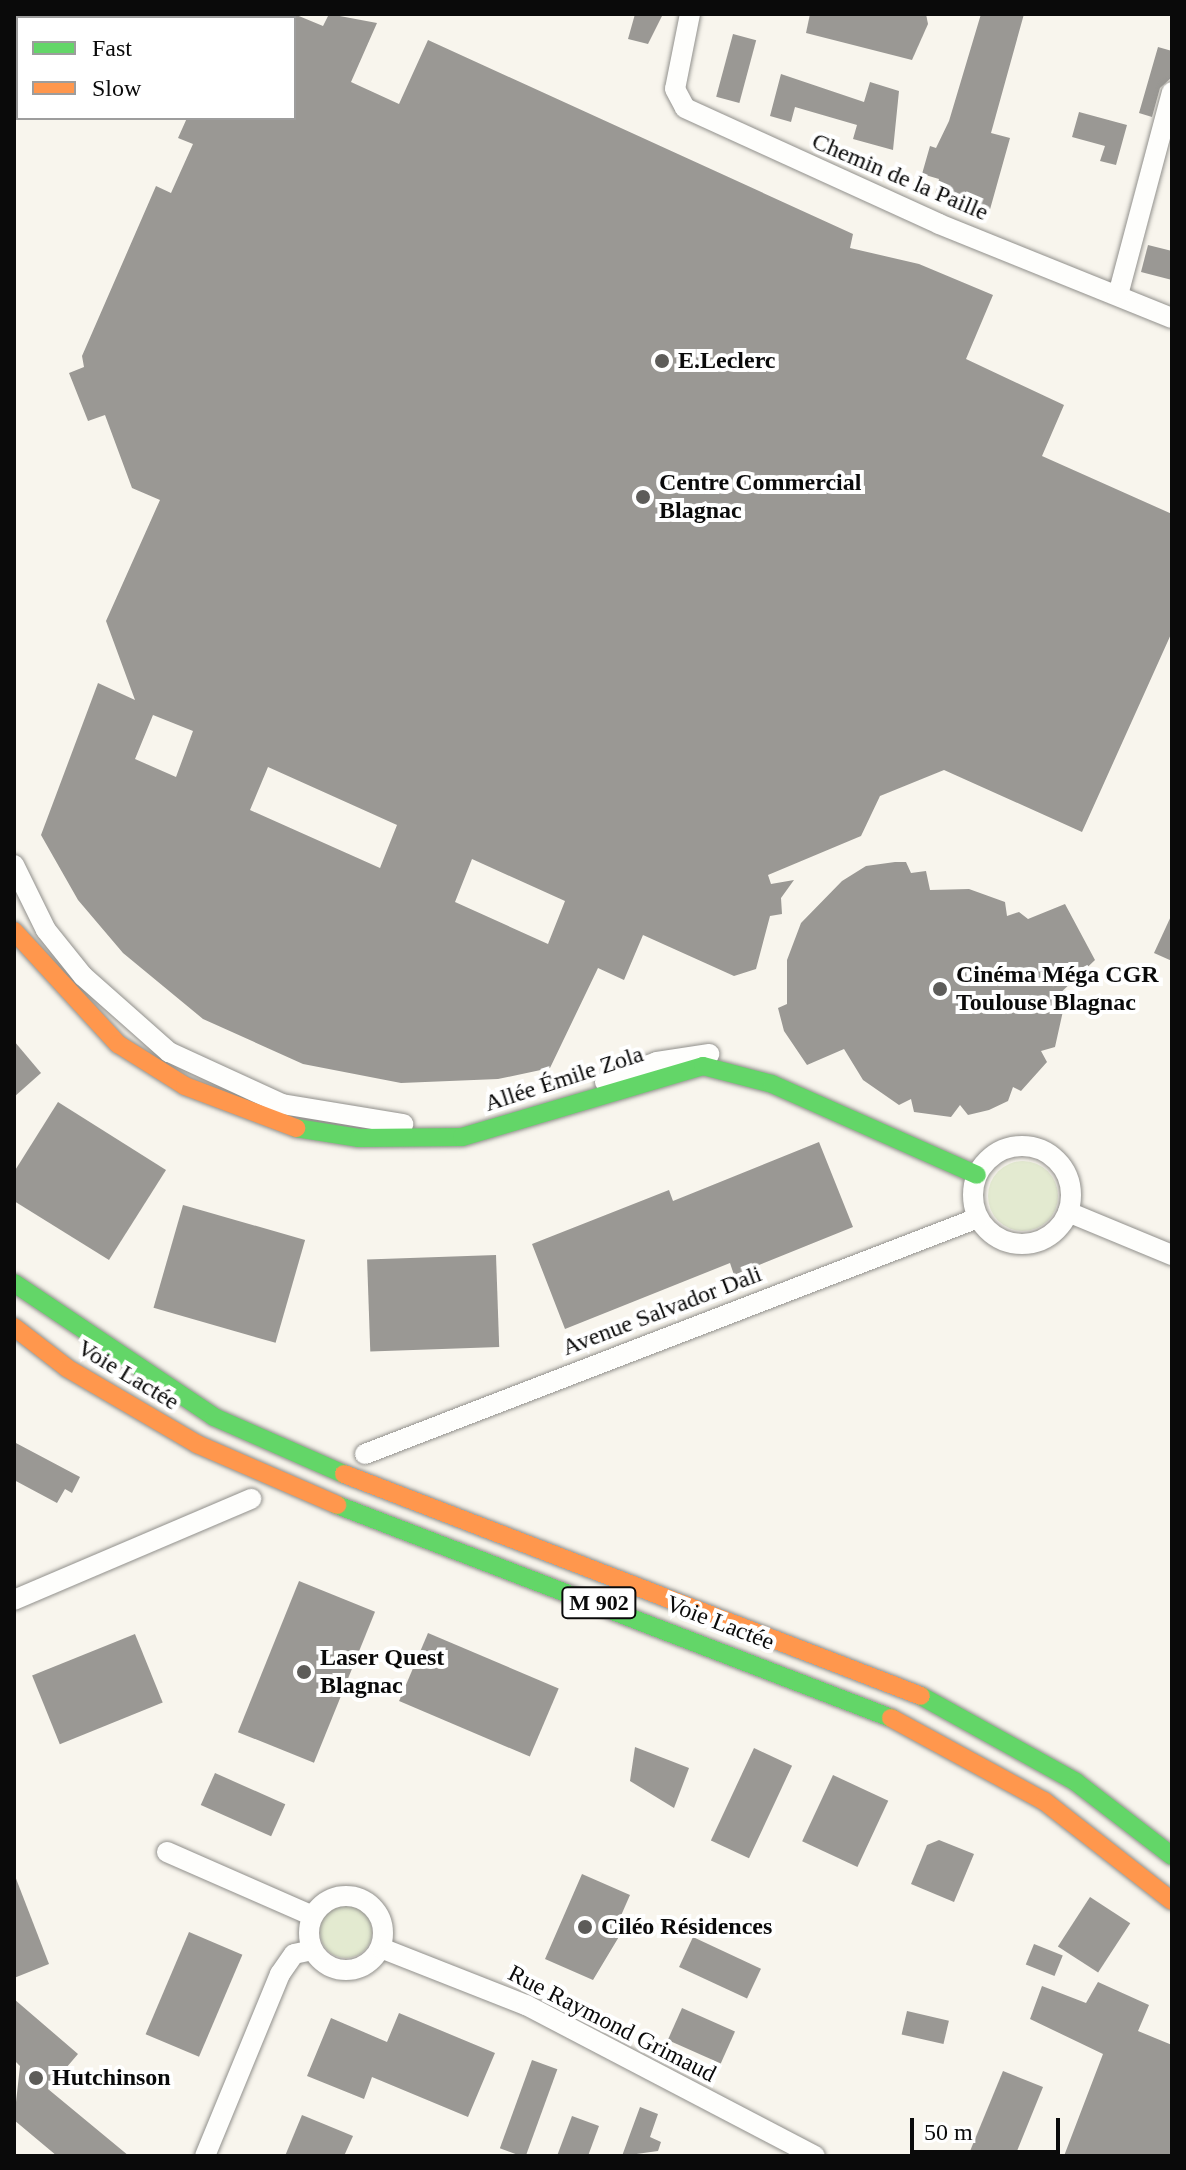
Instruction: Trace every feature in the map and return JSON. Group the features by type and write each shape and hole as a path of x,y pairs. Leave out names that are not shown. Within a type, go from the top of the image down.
{"main road":[{"name":"Allée Émile Zola","path":"14,931 84,1014 183,1090 289,1127 400,1140 516,1127 679,1069 718,1068 772,1084 977,1175"},
{"path":"14,1262 30,1277 21,1289"},
{"name":"Voie Lactée","path":"21,1289 214,1417 314,1463 903,1686 1076,1782 1172,1856"},
{"name":"Voie Lactée","path":"14,1327 197,1444 302,1492 896,1720 1044,1801 1172,1901"}],"street":[{"name":"Chemin de la Paille","path":"690,14 675,89 685,108 732,132 1172,318"},
{"path":"1118,295 1172,92"},
{"name":"Allée Émile Zola","path":"14,865 46,930 124,1017 169,1052 242,1089"},
{"path":"84,1014 124,1017"},
{"name":"Allée Émile Zola","path":"183,1090 191,1077 242,1089 342,1120 423,1125 523,1111 697,1054 736,1061 772,1084"},
{"path":"1006,1149 1046,1152 1068,1178 1068,1212 1051,1235 1025,1244 998,1238 978,1218 977,1175 1006,1149"},
{"path":"1068,1212 1172,1255"},
{"name":"Avenue Salvador Dali","path":"365,1454 978,1218"},
{"path":"14,1600 251,1499"},
{"path":"167,1852 313,1916"},
{"path":"346,1895 365,1901 380,1915 381,1948 367,1964 347,1971 327,1965 313,1950 313,1916 346,1895"},
{"name":"Rue Raymond Grimaud","path":"381,1948 526,2005 815,2156"},
{"path":"205,2156 280,1974 294,1954 313,1950"}],"green space":[{"path":"1030,1161 1052,1176 1058,1196 1056,1210 1048,1221 1037,1229 1016,1231 998,1221 990,1210 988,1189 998,1171 1009,1163"},
{"path":"346,1906 364,1914 372,1932 364,1950 346,1958 328,1950 320,1932 328,1914"}],"building":[{"name":"Centre Commercial Blagnac","path":"294,14 323,26 329,14 377,23 351,82 399,104 428,40 853,234 850,248 919,264 993,295 966,359 1064,405 1042,456 1172,514 1172,632 1082,832 944,770 880,796 861,836 768,875 771,884 794,880 781,898 782,914 770,916 756,969 734,976 643,935 624,980 598,968 550,1068 498,1079 401,1083 303,1064 203,1019 123,953 78,900 41,835 98,683 135,700 106,621 160,500 132,488 105,415 88,421 69,373 84,367 82,356 156,186 171,193 193,144 178,138 186,120 296,120","holes":["153,715 193,731 176,777 135,759","268,767 397,825 380,868 250,810","472,859 565,901 548,944 455,902"]},
{"path":"635,14 663,14 648,44 628,39"},
{"path":"810,14 926,14 928,24 912,60 806,33"},
{"path":"981,14 1024,14 991,133 1010,138 989,213 935,194 939,179 922,174 930,146 936,148 949,121"},
{"path":"733,34 756,40 739,103 716,97"},
{"path":"1158,47 1172,51 1172,77 1160,88 1152,117 1139,113"},
{"path":"781,74 864,102 870,82 899,91 893,150 853,139 857,125 795,107 791,122 770,116"},
{"path":"1079,112 1127,125 1116,165 1100,161 1105,146 1072,137"},
{"path":"1148,245 1172,251 1172,280 1141,272"},
{"name":"Cinéma Méga CGR Toulouse Blagnac","path":"906,862 911,873 926,871 930,890 969,889 1005,902 1007,916 1019,912 1028,919 1065,904 1095,960 1054,999 1063,1011 1055,1047 1041,1051 1047,1062 1021,1091 1013,1087 1008,1101 989,1110 968,1115 960,1105 951,1117 914,1112 911,1099 899,1105 863,1080 844,1049 807,1065 784,1031 778,1008 787,1004 787,960 801,923 842,881 866,866"},
{"path":"1172,914 1172,961 1154,953"},
{"path":"14,1041 41,1073 14,1097"},
{"path":"58,1102 166,1170 109,1260 14,1201 14,1172"},
{"path":"819,1142 853,1227 734,1275 730,1263 565,1329 532,1244 669,1190 673,1201"},
{"path":"183,1205 305,1240 276,1343 154,1308"},
{"path":"496,1255 499,1347 370,1351 367,1260"},
{"path":"14,1442 80,1477 72,1493 65,1489 57,1503 14,1480"},
{"name":"Laser Quest Blagnac","path":"299,1581 375,1612 314,1763 238,1732"},
{"path":"428,1633 559,1688 530,1757 399,1701"},
{"path":"135,1634 163,1703 60,1744 32,1676"},
{"path":"635,1747 689,1768 674,1808 630,1781"},
{"path":"754,1748 792,1766 749,1858 711,1840"},
{"path":"215,1773 285,1804 271,1836 201,1805"},
{"path":"833,1775 888,1801 857,1867 802,1841"},
{"path":"939,1840 974,1854 954,1902 911,1884 927,1845"},
{"name":"Ciléo Résidences","path":"582,1874 630,1895 616,1927 623,1930 593,1980 545,1959"},
{"path":"14,1877 49,1964 14,1978"},
{"path":"1090,1897 1130,1923 1098,1973 1058,1946"},
{"path":"189,1932 242,1955 199,2057 146,2034"},
{"path":"693,1937 761,1969 747,1999 679,1967"},
{"path":"1034,1944 1063,1956 1055,1976 1026,1964"},
{"path":"1098,1982 1149,2005 1138,2031 1172,2045 1172,2156 1064,2156 1103,2054 1030,2019 1042,1986 1086,2003"},
{"name":"Hutchinson","path":"14,1999 78,2054 48,2089 129,2156 57,2156 14,2120 20,2066 14,2060"},
{"path":"682,2008 735,2032 721,2064 668,2040"},
{"path":"907,2011 949,2021 943,2044 902,2034"},
{"path":"399,2013 495,2053 468,2117 372,2077 364,2099 307,2076 331,2018 387,2042"},
{"path":"532,2060 557,2069 526,2156 500,2148"},
{"path":"1003,2071 1043,2087 1015,2156 968,2156"},
{"path":"640,2107 658,2114 650,2137 661,2142 658,2151 622,2156"},
{"path":"302,2115 353,2136 344,2156 285,2156"},
{"path":"572,2116 599,2126 588,2156 557,2156"}],"traffic: fast":[{"path":"296,1128 359,1138 462,1137 703,1066 772,1084 977,1175"},
{"path":"14,1283 214,1417 344,1474"},
{"path":"337,1505 891,1718"},
{"path":"921,1696 1076,1782 1172,1856"}],"traffic: slow":[{"path":"14,931 118,1044 185,1086 296,1128"},
{"path":"14,1327 67,1368 197,1444 337,1505"},
{"path":"344,1474 921,1696"},
{"path":"891,1718 1044,1801 1172,1901"}],"place":[{"name":"E.Leclerc","path":"662,361"},
{"name":"Centre Commercial Blagnac","path":"643,497"},
{"name":"Cinéma Méga CGR Toulouse Blagnac","path":"940,989"},
{"name":"Laser Quest Blagnac","path":"304,1672"},
{"name":"Ciléo Résidences","path":"585,1927"},
{"name":"Hutchinson","path":"36,2078"}]}
